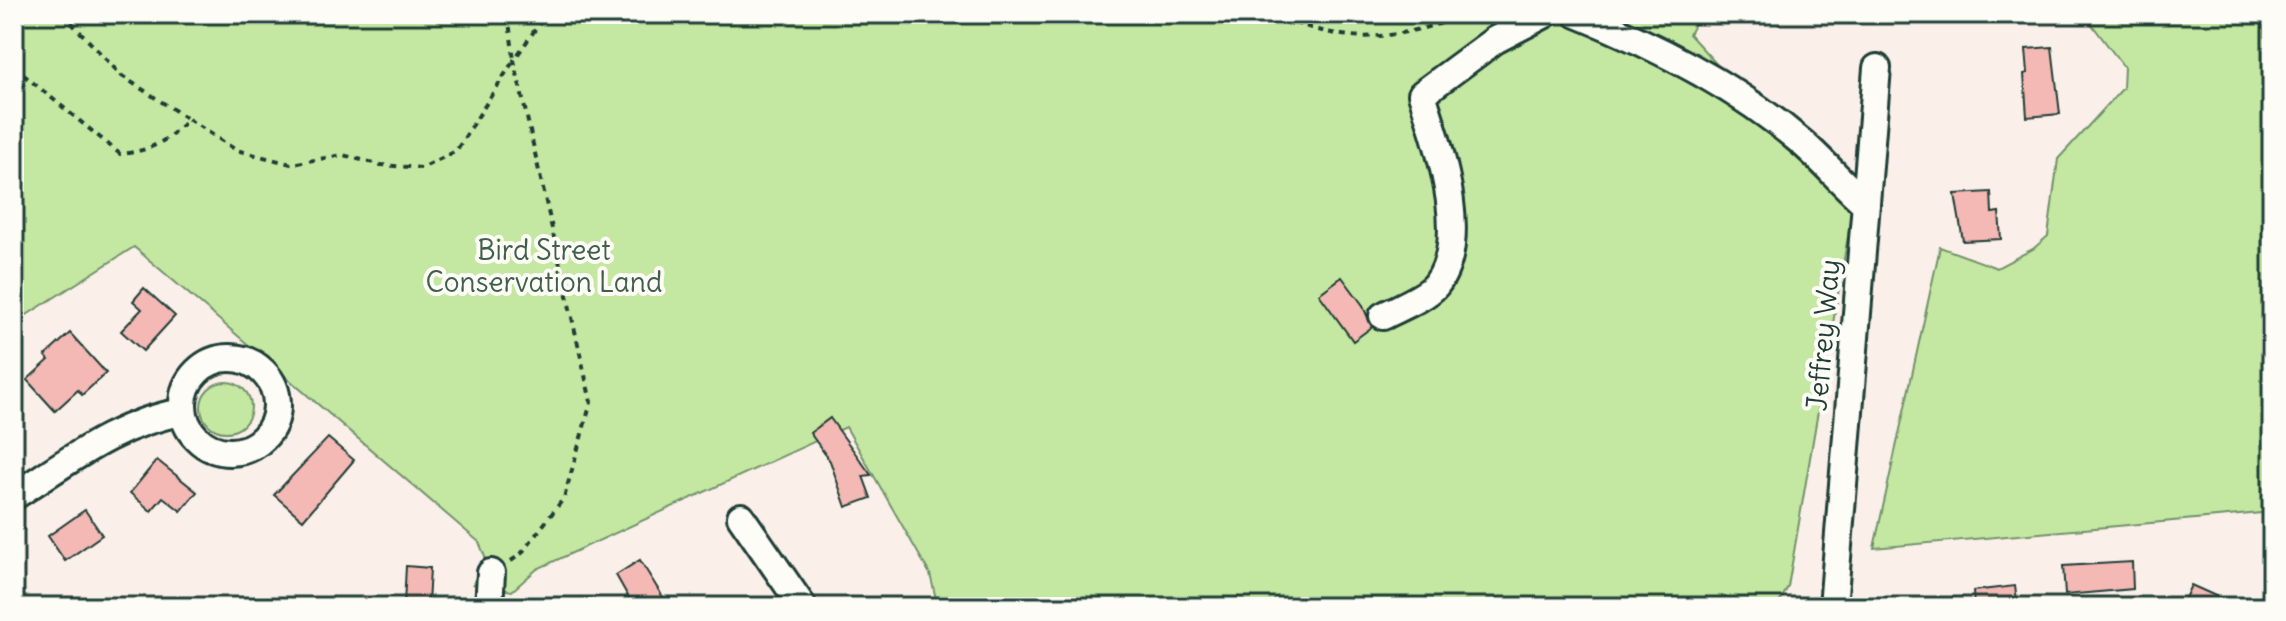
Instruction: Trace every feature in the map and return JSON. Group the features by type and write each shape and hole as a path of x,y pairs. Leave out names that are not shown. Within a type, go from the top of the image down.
{"street":[{"path":"1383,316 1435,287 1452,257 1447,181 1422,94 1495,40 1545,14"},
{"path":"1577,14 1691,69 1760,111 1802,142 1836,179 1866,204"},
{"name":"Jeffrey Way","path":"1833,607 1877,68"},
{"path":"14,496 124,426 150,417 183,412"},
{"path":"741,517 803,607"},
{"path":"489,607 491,573"}],"path":[{"path":"63,14 122,76 236,150 291,164 343,155 381,165 422,168 456,151 546,14"},
{"path":"491,573 521,554 564,498 591,402 514,60 508,14"},
{"path":"1272,14 1358,40 1412,33 1473,14"},
{"path":"14,67 120,154 147,151 173,136 188,119"}],"green space":[{"name":"Bird Street Conservation Land","path":"14,14 1700,14 1689,34 1852,212 1788,587 1777,607 938,607 930,574 846,427 537,569 512,591 473,584 485,557 479,542 134,247 14,323"},
{"path":"2084,14 2272,14 2272,512 1874,548 1940,247 1997,268 2033,249 2048,236 2058,159 2123,88 2124,67"},
{"path":"226,382 244,389 251,407 244,425 226,432 208,425 201,407 208,389"}],"building":[{"path":"2052,47 2060,114 2027,117 2026,49"},
{"path":"1991,192 1992,213 1999,212 2001,239 1963,241 1955,194"},
{"path":"1342,277 1362,304 1372,327 1353,341 1319,294"},
{"path":"144,288 175,316 143,351 121,331 142,309 133,301"},
{"path":"70,333 106,373 82,395 78,390 55,411 27,380 49,360 45,356"},
{"path":"830,418 871,475 863,476 871,498 846,507 830,461 810,433"},
{"path":"328,438 354,460 303,520 274,495"},
{"path":"157,460 197,492 181,511 163,497 151,511 130,493"},
{"path":"85,510 102,535 65,561 48,536"},
{"path":"640,560 669,607 634,607 616,575"},
{"path":"2132,562 2133,589 2065,595 2063,566"},
{"path":"406,566 430,568 428,605 404,604"},
{"path":"2191,585 2240,607 2181,607"},
{"path":"2015,586 2018,607 1974,607 1973,591"}]}
